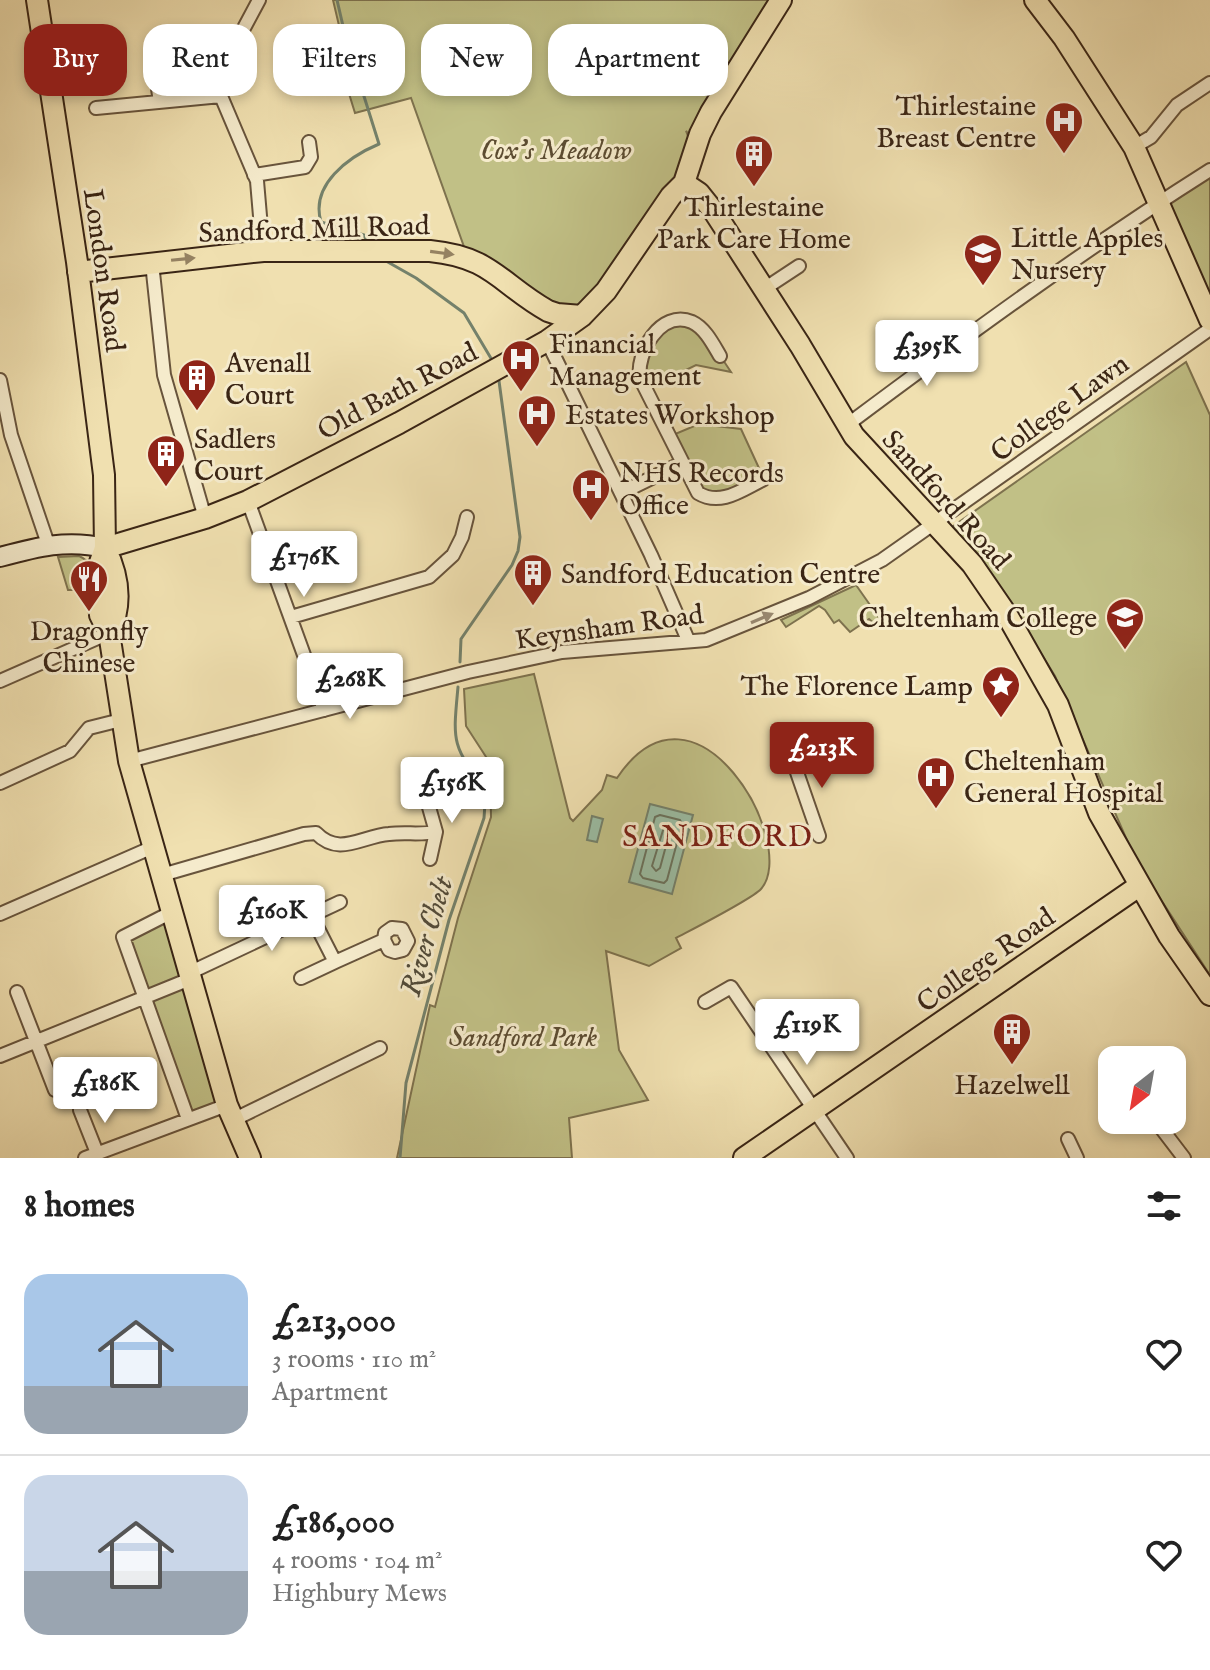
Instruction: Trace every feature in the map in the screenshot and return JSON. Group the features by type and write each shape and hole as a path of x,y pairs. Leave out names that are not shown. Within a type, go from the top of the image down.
{"main road":[{"name":"London Road","path":"37,0 78,272 104,475 105,548 98,568 100,615 109,633 129,761 230,1113 250,1158"},
{"name":"Old Bath Road","path":"105,548 205,518 248,501 399,423 547,341 582,316 606,291 671,196 684,183 700,134 711,112 781,0"},
{"path":"1035,0 1071,49 1134,147 1210,320"},
{"name":"Sandford Road","path":"684,183 709,204 866,451 936,524 985,582 1048,684 1072,737 1099,813 1169,936 1210,995"},
{"name":"Sandford Mill Road","path":"78,272 263,251 430,251 455,254 492,270 528,298 557,314 582,316"},
{"path":"528,298 547,322 547,341"},
{"path":"0,557 48,544 82,543 105,548"},
{"name":"College Road","path":"744,1158 1139,886"}],"street":[{"path":"246,24 259,0"},
{"path":"1134,147 1151,137 1177,105 1210,83"},
{"path":"159,96 160,102"},
{"path":"96,108 221,96 254,175 263,251"},
{"path":"254,175 305,167 311,157 309,142"},
{"path":"847,425 980,327 1210,170"},
{"path":"152,263 164,375 205,518"},
{"path":"764,289 799,266"},
{"path":"720,356 701,328 680,320 658,330 642,353 638,367 640,378 698,493 713,500 727,497 764,479"},
{"name":"College Lawn","path":"936,524 1210,329"},
{"path":"547,341 666,587 688,640"},
{"path":"0,380 11,435 48,544"},
{"path":"621,493 682,463"},
{"path":"248,501 324,710"},
{"path":"291,617 429,577 446,563 458,547 467,517"},
{"name":"Keynsham Road","path":"129,761 468,672 562,652 706,640 809,598 882,560 936,524"},
{"path":"0,681 109,633"},
{"path":"0,783 70,751 89,728 121,720"},
{"path":"791,755 819,836"},
{"path":"425,793 436,832 430,859"},
{"path":"162,875 304,834 316,833 326,841 343,846 388,834 436,832"},
{"path":"0,914 153,847"},
{"path":"0,1056 145,997 340,902"},
{"path":"172,912 123,937 188,1119"},
{"path":"311,915 335,962"},
{"path":"301,978 384,940"},
{"path":"705,1002 731,987 847,1158"},
{"path":"17,992 55,1090"},
{"path":"80,1110 90,1156 188,1119 230,1113 380,1048"},
{"path":"1166,1134 1184,1158"},
{"path":"1068,1139 1077,1158"}],"green space":[{"name":"Cox's Meadow","path":"333,0 781,0 728,89 728,24 548,24 548,96 724,96 696,143 686,131 693,149 682,179 564,329 468,258 411,98 355,113 350,96 405,96 405,24 339,24"},
{"path":"1210,170 1210,320 1159,202"},
{"path":"680,320 707,336 731,372 696,365 645,390 645,347"},
{"name":"Cheltenham College","path":"1186,362 1210,415 1210,975 1137,863 1055,676 993,576 952,527"},
{"path":"699,424 741,429 764,479 707,498 668,437"},
{"path":"79,556 90,566 93,590 68,590 58,557"},
{"path":"856,585 882,622 877,626 869,619 850,632 839,620 834,623 819,606 786,627 781,620"},
{"name":"Sandford Park","path":"534,674 573,821 602,790 607,775 617,778 647,747 678,739 708,750 733,773 753,803 766,836 769,867 761,889 755,894 676,938 681,948 649,966 606,951 619,1050 648,1100 569,1118 572,1158 397,1158 430,1005 435,1007 458,918 491,817 490,763 466,726 464,689"},
{"path":"172,912 227,1105 188,1119 123,937"}],"water":[{"path":"650,804 693,815 672,894 629,882"},
{"path":"592,816 603,819 597,842 587,840"}],"waterway":[{"name":"River Chelt","path":"337,0 379,144 355,156 334,174 326,184 319,209 321,222 364,235 367,242"},
{"name":"River Chelt","path":"386,261 416,278 464,313 492,360"},
{"name":"River Chelt","path":"460,662 461,639 512,565 520,537 499,381"},
{"name":"River Chelt","path":"400,1158 406,1083 449,920 484,818 486,789 460,752 455,732 458,687"}],"place":[{"name":"Thirlestaine Breast Centre","path":"1064,155"},
{"name":"Thirlestaine Park Care Home","path":"754,188"},
{"name":"Little Apples Nursery","path":"983,287"},
{"name":"Financial Management","path":"521,393"},
{"name":"Avenall Court","path":"197,412"},
{"name":"Estates Workshop","path":"537,448"},
{"name":"Sadlers Court","path":"166,488"},
{"name":"NHS Records Office","path":"591,522"},
{"name":"Sandford Education Centre","path":"533,607"},
{"name":"Dragonfly Chinese","path":"89,613"},
{"name":"Cheltenham College","path":"1125,651"},
{"name":"The Florence Lamp","path":"1001,719"},
{"name":"Cheltenham General Hospital","path":"936,810"},
{"name":"Hazelwell","path":"1012,1066"}],"district":[{"name":"SANDFORD","path":"718,836"}]}
